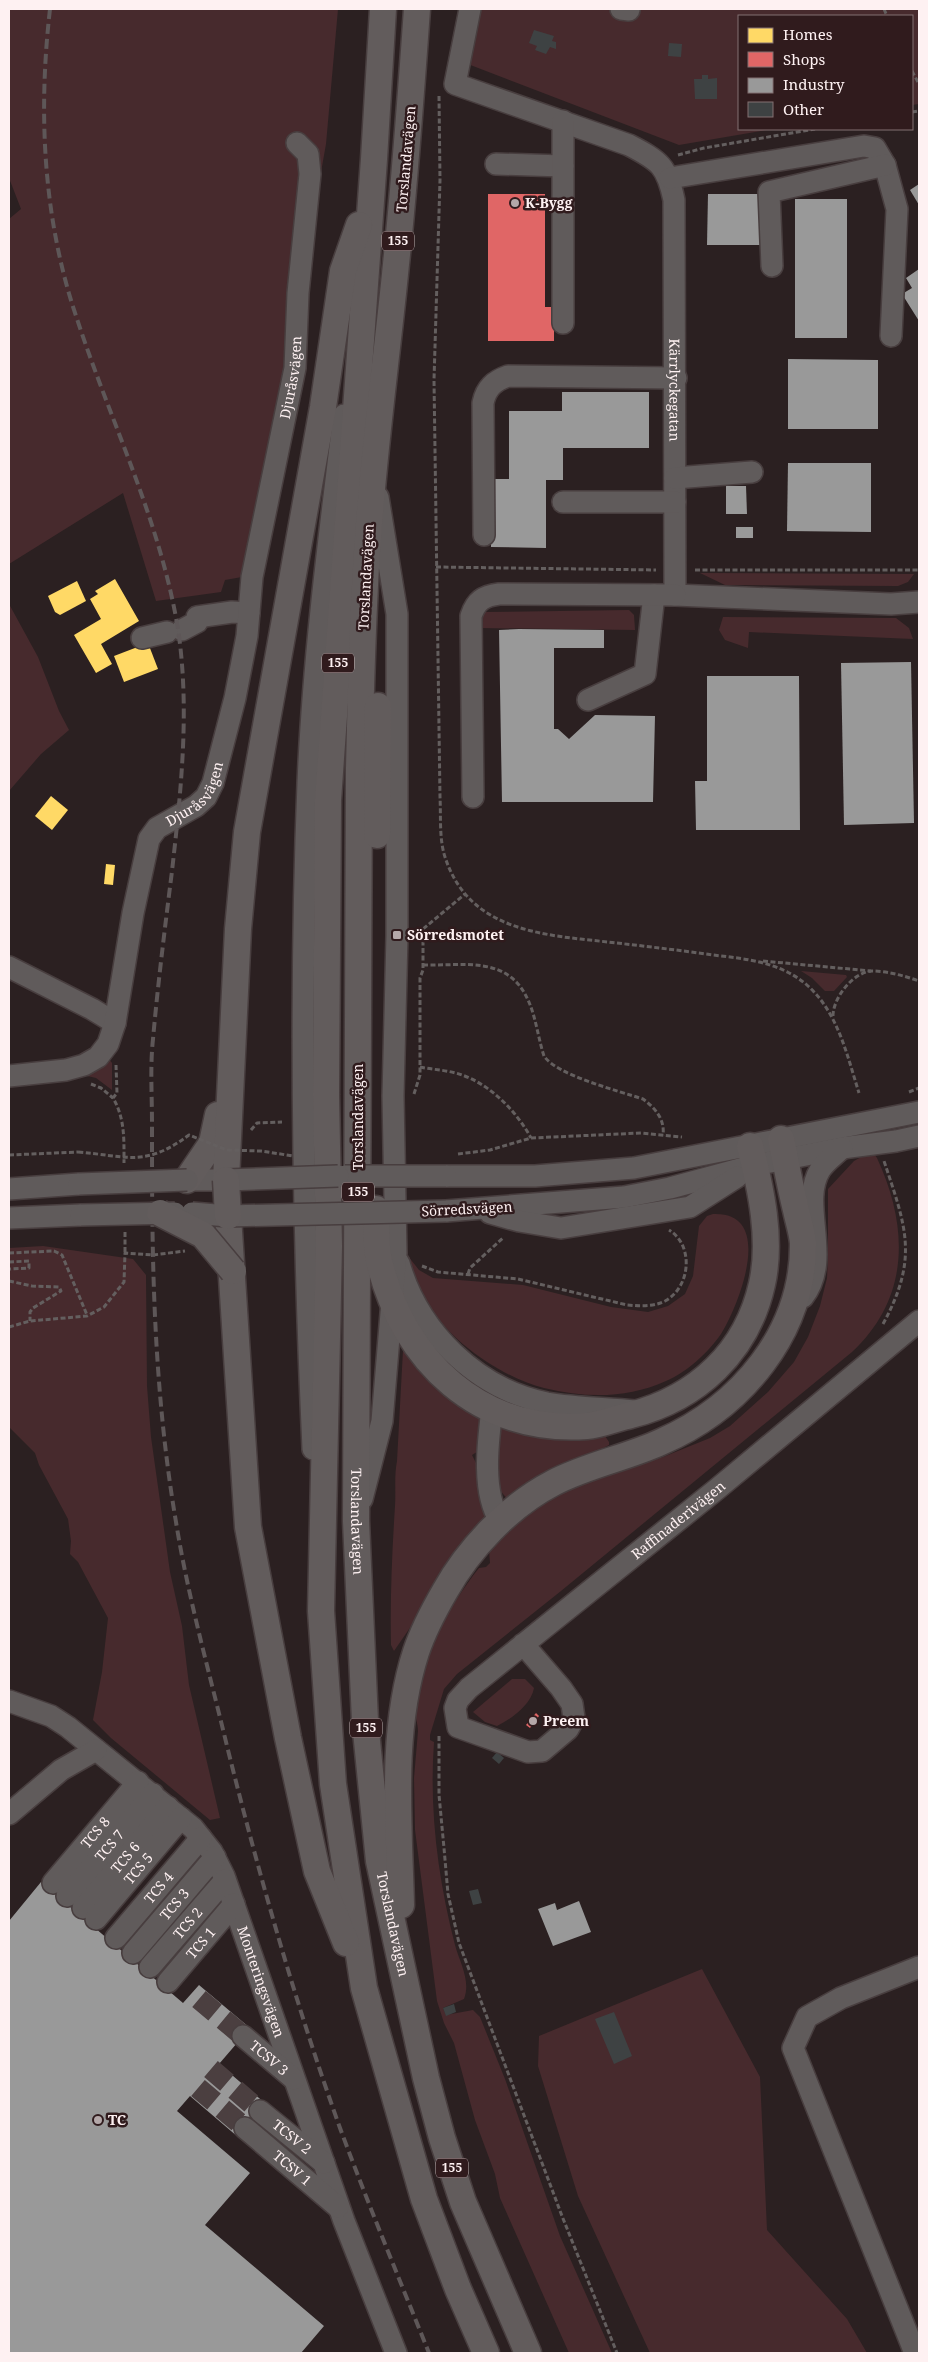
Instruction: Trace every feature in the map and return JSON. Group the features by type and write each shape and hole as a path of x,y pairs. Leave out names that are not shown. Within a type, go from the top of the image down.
{"main road":[{"name":"Torslandavägen","path":"383,9 328,800 326,1095 329,1246 321,1611 333,1784 364,1988 424,2199 454,2280 486,2353"},
{"name":"Torslandavägen","path":"417,9 408,140 368,539 359,768 356,1521 365,1721 379,1861 426,2078 442,2138 464,2202 528,2353"},
{"path":"364,1988 318,1871 288,1738 248,1527 238,1390 233,1271 226,1180 220,1147 249,822 323,407 343,271 371,193"},
{"path":"368,539 379,624 375,943 377,1242 379,1260 392,1302 406,1332 434,1367 465,1394 492,1409 526,1422 550,1426 588,1426 642,1412 679,1398 702,1382 732,1350 749,1322 762,1284 766,1237 753,1155"},
{"path":"188,1180 220,1147"},
{"path":"403,1973 399,1763 408,1686 416,1652 446,1589 476,1547 524,1502 553,1483 661,1442 698,1422 736,1394 765,1362 787,1325 792,1310 798,1284 803,1242 783,1150"},
{"path":"160,1214 203,1235 233,1271"}],"street":[{"path":"470,9 448,86 563,121 630,145 648,155 666,173 864,146 875,148 885,165 897,209 891,336"},
{"path":"563,121 563,323"},
{"name":"Djuråsvägen","path":"9,1076 66,1070 84,1065 98,1057 108,1044 115,1024 145,849 149,839 157,828 196,806 206,797 213,784 236,698 247,636 252,577 295,368 298,293 310,174 308,154 297,144"},
{"path":"496,164 563,166"},
{"path":"772,266 769,192 885,165"},
{"name":"Kärrlyckegatan","path":"588,700 646,674 664,595 675,502 676,378 674,200 666,173"},
{"path":"484,536 483,403 486,392 491,385 508,376 676,378"},
{"path":"356,1521 382,1421 396,1253 393,1096 397,935 397,614 374,472"},
{"path":"675,478 752,472"},
{"path":"563,502 675,502"},
{"path":"473,797 471,616 474,606 487,596 499,594 664,595 891,604 919,602"},
{"path":"142,638 232,612 249,613"},
{"path":"9,966 92,1009 115,1024"},
{"name":"Sörredsvägen","path":"9,1189 78,1184 188,1180 534,1176 634,1168 783,1150 919,1112"},
{"name":"Sörredsvägen","path":"783,1150 842,1148 896,1142 919,1136"},
{"path":"792,1310 806,1295 812,1280 817,1255 814,1195 816,1178 820,1169 842,1148"},
{"name":"Sörredsvägen","path":"9,1218 81,1215 160,1214 228,1216 446,1211 624,1197 670,1188 753,1155"},
{"path":"396,1253 410,1295 431,1330 446,1347 475,1371 512,1392 546,1402 642,1412"},
{"name":"Raffinaderivägen","path":"449,1728 458,1700 469,1688 716,1489 919,1321"},
{"path":"492,1409 487,1459 494,1513 501,1522"},
{"path":"449,1728 528,1752 542,1751 568,1729 574,1718 572,1704 561,1688 523,1644"},
{"name":"Monteringsvägen","path":"9,1702 51,1716 68,1726 160,1800 201,1838 215,1857 234,1904 340,2208 396,2353"},
{"path":"9,1814 61,1770 96,1750"},
{"name":"TCS 8","path":"75,1902 160,1800"},
{"name":"TCS 6","path":"75,1902 160,1800"},
{"name":"TCS 4","path":"116,1938 201,1838"},
{"name":"TCS 3","path":"133,1953 215,1857"},
{"name":"TCS 2","path":"150,1967 225,1880"},
{"name":"TCS 1","path":"168,1982 234,1904"},
{"path":"915,2353 793,2048 807,2017 841,1998 919,1966"},
{"name":"TCSV 3","path":"243,2036 294,2079"},
{"name":"TCSV 2","path":"260,2111 324,2163"},
{"name":"TCSV 1","path":"245,2128 340,2208"}],"path":[{"path":"913,73 919,84"},
{"path":"448,86 440,180 434,380 440,797 445,856 465,894 486,913 502,922 530,932 758,960 871,971 919,981"},
{"path":"666,173 680,154 809,130"},
{"path":"408,934 423,929 465,894"},
{"path":"412,1100 420,1075 420,978 423,965 423,929"},
{"path":"758,960 789,973 807,986 833,1017 860,1093"},
{"path":"423,965 490,966 508,975 516,982 528,1001 544,1056 548,1063 563,1071 643,1099 654,1107 658,1113 664,1127 664,1135"},
{"path":"833,1017 834,1008 843,992 856,978 871,971"},
{"path":"108,1044 116,1051 117,1093 113,1098 119,1108 124,1126 124,1164"},
{"path":"420,1067 463,1075 485,1086 522,1122 531,1138"},
{"path":"902,1095 919,1088"},
{"path":"454,1155 490,1150 531,1138 641,1134 689,1137"},
{"path":"9,1155 78,1152 136,1158 166,1151 188,1135 220,1147 261,1151 284,1156 303,1156"},
{"path":"881,1328 902,1281 906,1259 906,1242 899,1206 882,1156"},
{"path":"9,1326 30,1321 87,1316 104,1307 124,1282 125,1224"},
{"path":"419,1264 430,1271 518,1279 627,1305 645,1307 666,1301 679,1288 684,1277 687,1257 684,1245 680,1238 663,1227"},
{"path":"468,1274 474,1264 506,1236"},
{"path":"9,1253 54,1252 62,1255 87,1316"},
{"path":"125,1253 141,1255"},
{"path":"9,1262 29,1261 30,1268 9,1269"},
{"path":"9,1281 32,1286 58,1287 61,1291 33,1308 30,1312 30,1321"},
{"path":"449,1728 439,1804 448,1894 459,1943 562,2216 618,2353"}],"shaded area":[{"path":"10,9 338,9 326,144 318,189 303,360 264,573 225,580 221,592 156,601 123,493 9,564 9,219 21,209 9,178"},
{"path":"476,9 919,9 919,104 913,105 913,15 738,15 738,130 766,130 679,145 460,61"},
{"path":"700,573 914,574 908,582 898,586 725,585"},
{"path":"9,604 38,657 59,711 69,730 41,754 9,791"},
{"path":"629,610 634,615 635,630 480,628 483,612"},
{"path":"723,617 896,618 909,628 913,639 749,632 748,648 725,640 719,630"},
{"path":"801,971 846,975 847,977 834,991 825,991 812,978"},
{"path":"109,1059 112,1063 112,1090 96,1078 83,1075"},
{"path":"868,1153 874,1154 877,1158 887,1184 895,1210 898,1235 898,1261 894,1285 885,1309 871,1331 852,1352 457,1674 444,1689 430,1735 430,1740 434,1742 433,1793 436,1844 449,1920 466,1979 464,1999 443,2008 446,2015 473,2010 480,2017 505,2079 560,2236 612,2353 569,2353 500,2198 495,2174 475,2120 454,2043 444,2023 437,2001 415,1830 414,1778 418,1731 415,1710 418,1689 430,1652 456,1600 479,1568 486,1567 490,1563 489,1549 536,1507 568,1489 663,1457 710,1438 730,1426 768,1392 794,1362 808,1337 820,1306 827,1278 828,1189 854,1161"},
{"path":"713,1214 732,1217 744,1228 748,1244 743,1283 728,1321 710,1348 682,1373 651,1387 621,1394 575,1394 544,1388 528,1383 495,1367 479,1357 450,1333 429,1306 408,1261 408,1256 419,1270 433,1278 523,1285 611,1307 648,1312 668,1306 685,1294 693,1276 699,1226 707,1216"},
{"path":"43,1246 133,1259 146,1275 147,1386 151,1437 170,1572 182,1626 189,1685 220,1818 210,1820 111,1738 93,1720 102,1672 108,1618 78,1562 70,1554 71,1541 68,1519 39,1465 35,1453 9,1427 9,1248"},
{"path":"403,1350 438,1386 480,1415 482,1425 480,1450 472,1455 481,1473 485,1497 485,1519 394,1651 391,1645 392,1576"},
{"path":"498,1425 551,1438 574,1439 605,1436 609,1445 508,1500 499,1489"},
{"path":"512,1679 525,1679 534,1688 529,1700 520,1711 497,1726 485,1722 473,1712"},
{"path":"702,1969 760,2077 767,2230 847,2319 867,2353 650,2353 578,2196 538,2066 539,2036"}],"building: Homes":[{"path":"115,579 139,621 101,644 112,664 96,673 74,635 101,619 90,599 98,594 95,591"},
{"path":"77,581 86,601 60,615 55,612 48,596"},
{"path":"148,643 158,669 124,682 114,656"},
{"path":"51,796 68,810 52,830 35,816"},
{"path":"106,864 115,865 113,885 104,884"}],"building: Shops":[{"path":"488,194 545,194 545,307 554,307 554,341 488,341"},
{"path":"536,1713 539,1716 530,1728 526,1725"}],"building: Industry":[{"path":"919,184 919,205 910,190"},
{"path":"708,194 761,194 761,245 707,245"},
{"path":"795,199 847,199 847,338 795,338"},
{"path":"919,269 919,321 902,294 912,288 906,278"},
{"path":"788,359 878,360 878,429 788,429"},
{"path":"562,392 649,392 649,448 563,448 563,480 546,480 546,548 491,547 491,479 509,479 509,411 562,411"},
{"path":"788,463 871,463 871,532 787,531"},
{"path":"726,486 746,486 747,514 726,514"},
{"path":"736,527 753,527 753,538 736,538"},
{"path":"499,630 604,630 604,648 554,648 554,729 558,729 569,739 595,715 655,716 653,802 502,802"},
{"path":"911,662 914,823 844,825 841,663"},
{"path":"707,676 799,676 800,830 696,830 695,781 707,781"},
{"name":"TC","path":"41,1882 183,2003 199,1985 250,2028 219,2064 266,2104 238,2137 190,2096 177,2111 250,2173 205,2225 324,2326 301,2353 9,2353 9,1921"},
{"path":"579,1901 591,1932 553,1946 538,1909 555,1903 557,1910"}],"building: Other":[{"path":"534,30 554,36 552,41 556,42 556,49 550,47 546,54 535,50 537,46 529,43"},
{"path":"669,43 682,44 681,57 668,56"},
{"path":"702,75 708,75 708,79 717,78 717,99 695,99 694,79 702,79"},
{"path":"497,1752 504,1758 499,1764 492,1758"},
{"path":"478,1889 482,1903 473,1905 469,1891"},
{"path":"454,2004 456,2012 446,2016 443,2008"},
{"path":"614,2012 632,2056 614,2064 595,2019"}],"tunnel":[{"path":"199,1999 243,2036"},
{"path":"211,2069 260,2111"},
{"path":"198,2088 245,2128"}],"railway":[{"path":"50,9 46,48 44,126 50,204 57,243 77,319 134,472 159,549 170,589 182,659 184,720 181,780 157,997 151,1070 155,1323 163,1423 176,1522 193,1606 227,1746 265,1890 293,1986 340,2128 429,2353"}],"place":[{"name":"K-Bygg","path":"515,203"},
{"name":"Sörredsmotet","path":"397,935"},
{"name":"Preem","path":"533,1721"},
{"name":"TC","path":"98,2120"}]}
